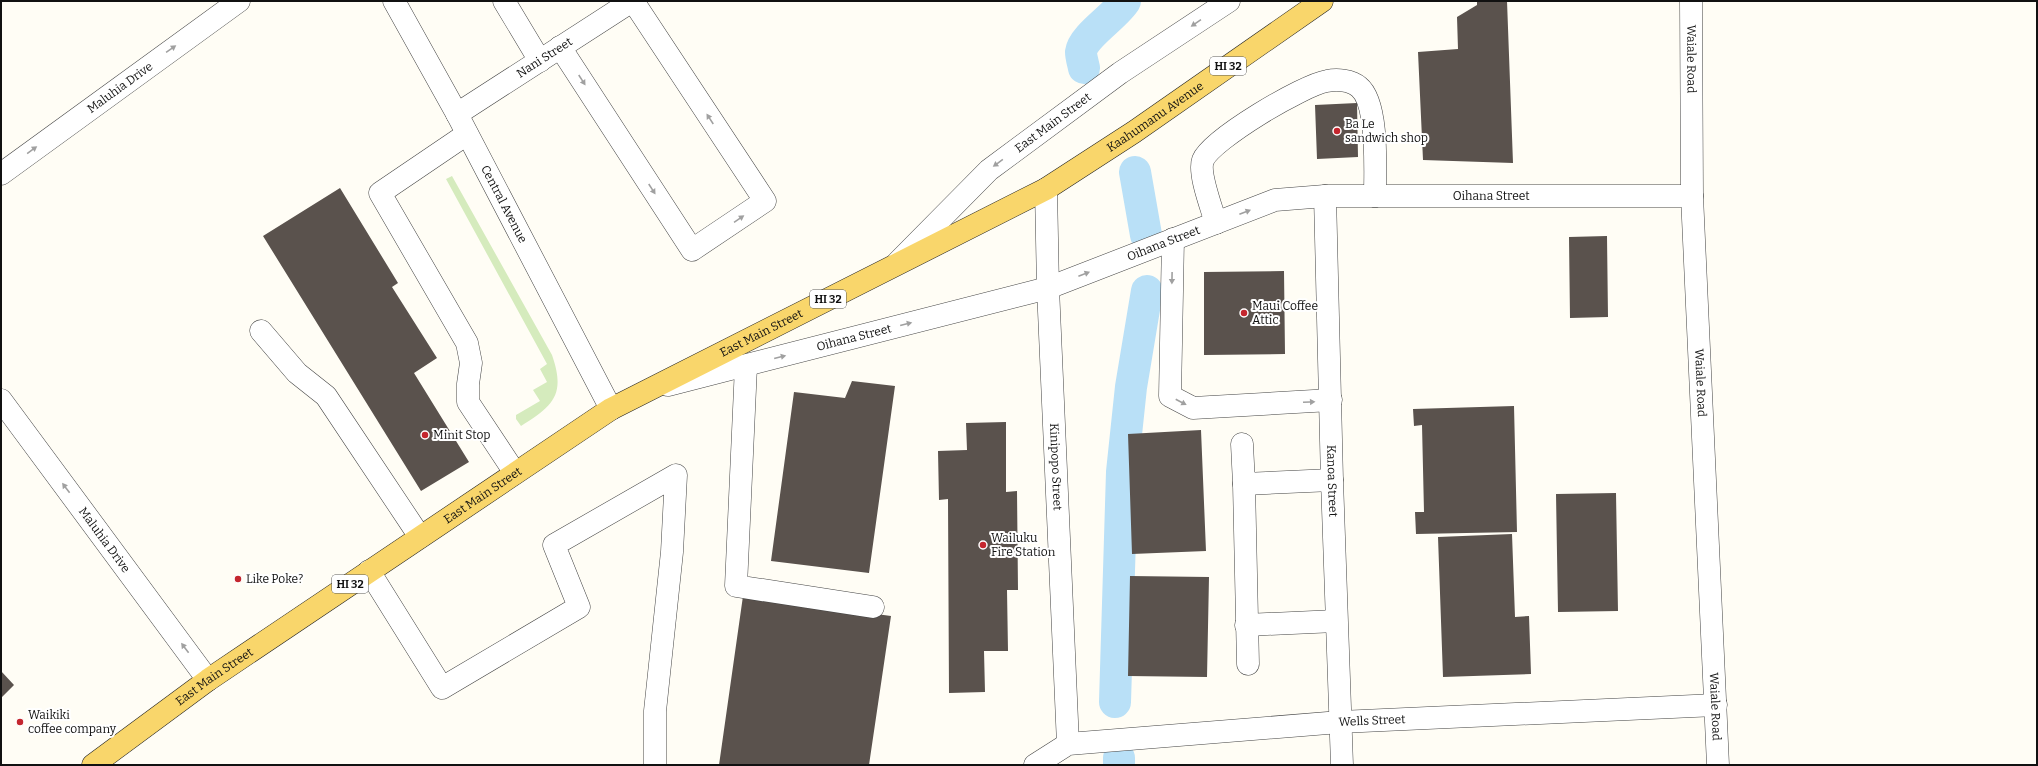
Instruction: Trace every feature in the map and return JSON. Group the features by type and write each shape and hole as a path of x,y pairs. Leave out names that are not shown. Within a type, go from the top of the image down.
{"main road":[{"name":"Kaahumanu Avenue","path":"1046,189 1134,132 1322,1"},
{"name":"East Main Street","path":"93,765 208,680 611,409 1046,189"}],"street":[{"name":"Maluhia Drive","path":"1,174 239,1"},
{"name":"Central Avenue","path":"394,1 457,114 611,409"},
{"path":"504,1 540,60"},
{"name":"Nani Street","path":"457,114 632,1"},
{"path":"560,47 692,250 765,201 632,1"},
{"name":"East Main Street","path":"895,266 989,170 1120,73 1229,1"},
{"name":"Waiale Road","path":"1691,1 1692,196 1718,765"},
{"path":"1216,223 1203,172 1203,161 1210,150 1292,94 1328,81 1345,81 1359,87 1369,98 1374,127 1375,196"},
{"path":"467,134 380,192 467,342 471,362 468,384 468,402 515,473"},
{"name":"Kinipopo Street","path":"1046,189 1048,288 1068,744"},
{"name":"Oihana Street","path":"647,390 1048,288 1275,200 1325,196 1692,196"},
{"name":"Kanoa Street","path":"1325,196 1336,621 1342,765"},
{"path":"1173,239 1170,396 1193,408 1331,400"},
{"path":"261,330 297,373 326,396 420,537"},
{"path":"746,366 736,586 873,606"},
{"name":"Maluhia Drive","path":"1,400 208,680"},
{"path":"1242,444 1248,664"},
{"path":"369,571 442,688 579,607 554,545 676,475 672,552 655,711 655,765"},
{"path":"1244,484 1332,480"},
{"path":"1246,625 1336,621"},
{"name":"Wells Street","path":"1035,765 1068,744 1340,722 1716,705"}],"green space":[{"path":"452,176 552,355 556,369 558,380 554,398 541,412 521,426 516,419 516,415 540,401 533,390 547,382 540,369 547,364 446,179"}],"building":[{"path":"1477,1 1507,1 1513,163 1423,160 1418,52 1458,49 1457,17 1477,5"},
{"name":"Ba Le sandwich shop","path":"1357,103 1358,157 1317,159 1315,105"},
{"path":"340,188 398,283 392,287 437,358 414,373 469,462 421,491 263,236"},
{"path":"1607,236 1608,317 1570,318 1569,237"},
{"name":"Maui Coffee Attic","path":"1284,271 1285,354 1204,355 1204,272"},
{"path":"852,381 895,386 869,573 771,561 794,392 845,398"},
{"path":"1514,406 1517,532 1416,534 1415,512 1424,512 1422,425 1414,426 1413,409"},
{"name":"Wailuku Fire Station","path":"1006,422 1006,492 1017,491 1018,590 1007,590 1008,651 984,651 985,692 949,693 948,499 939,500 938,451 967,450 966,423"},
{"path":"1201,430 1206,551 1132,554 1128,434"},
{"path":"1616,493 1618,611 1558,612 1556,494"},
{"path":"1512,534 1515,617 1529,616 1531,674 1443,677 1438,537"},
{"path":"1130,576 1209,577 1207,677 1128,676"},
{"path":"743,596 891,616 869,765 719,765"},
{"path":"1,671 14,685 1,698"}],"waterway":[{"path":"1084,68 1081,52 1087,39 1115,13 1125,1"},
{"path":"1135,172 1146,235"},
{"path":"1115,702 1122,472 1131,387 1147,291"},
{"path":"1119,758 1119,765"}],"place":[{"name":"Ba Le sandwich shop","path":"1337,131"},
{"name":"Maui Coffee Attic","path":"1244,313"},
{"name":"Minit Stop","path":"425,435"},
{"name":"Wailuku Fire Station","path":"983,545"},
{"name":"Like Poke?","path":"238,579"},
{"name":"Waikiki coffee company","path":"20,722"}]}
